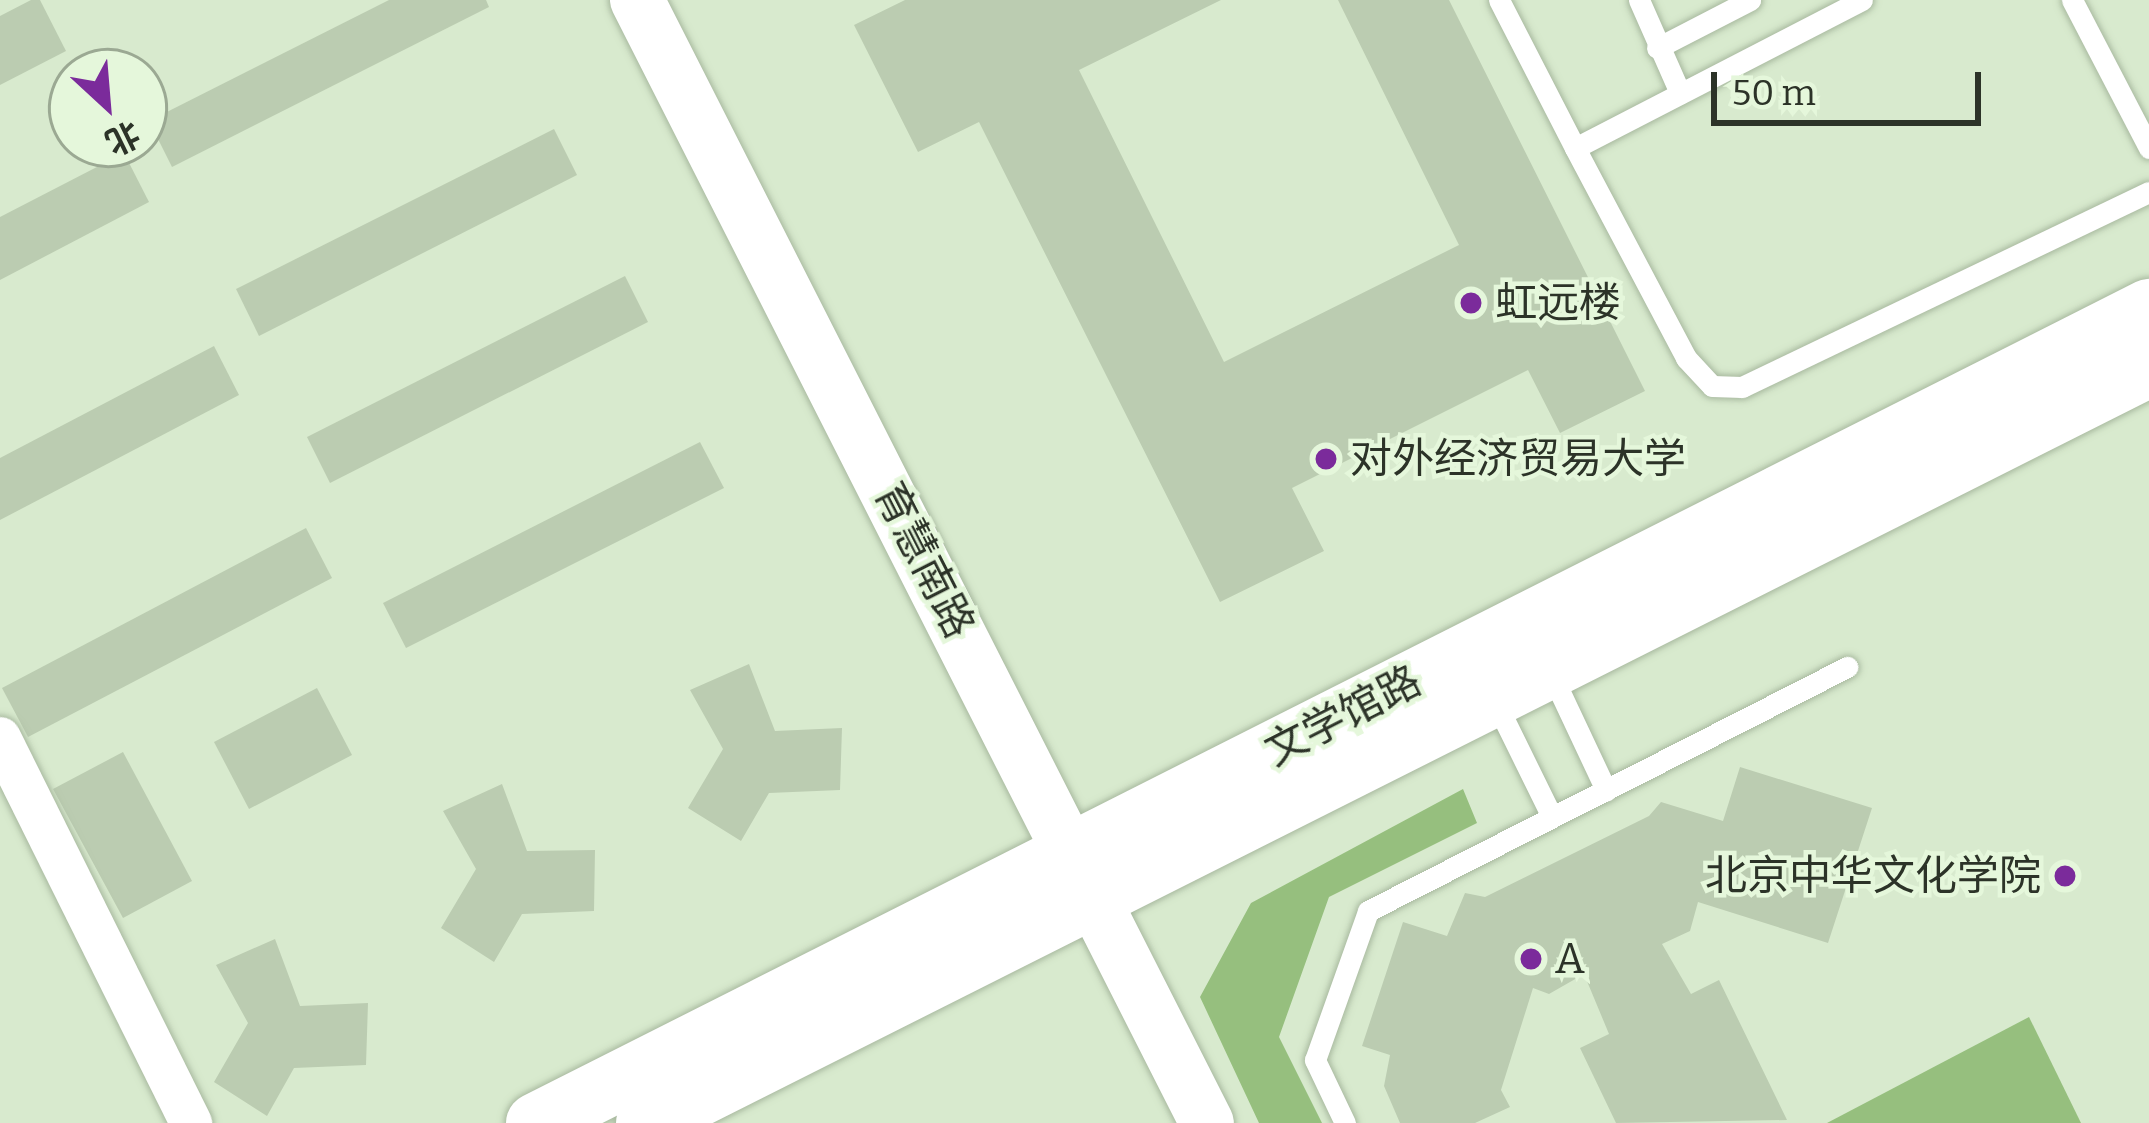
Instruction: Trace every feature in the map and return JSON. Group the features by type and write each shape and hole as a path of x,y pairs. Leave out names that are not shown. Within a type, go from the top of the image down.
{"main road":[{"name":"文学馆路","path":"646,1123 1084,874 2149,309"},
{"name":"文学馆路","path":"536,1123 1084,874 1493,696 2149,367"}],"street":[{"name":"育慧南路","path":"637,0 1207,1123"},
{"path":"0,738 191,1123"}],"lane":[{"path":"1499,0 1686,358 1712,386 1742,387 2149,192"},
{"path":"1640,0 1680,93"},
{"path":"1657,48 1750,0"},
{"path":"1575,148 1862,0"},
{"path":"2072,0 2149,148"},
{"path":"1346,1123 1315,1060 1368,911 1847,667"},
{"path":"1549,668 1606,790"},
{"path":"1493,696 1552,818"}],"green space":[{"path":"1463,789 1477,823 1329,897 1279,1037 1322,1123 1259,1123 1200,997 1251,903"},
{"path":"2029,1017 2081,1123 1827,1123"}],"building":[{"path":"40,0 64,48 48,48 48,60 0,85 0,16"},
{"path":"389,0 486,0 489,7 172,167 168,111"},
{"name":"虹远楼","path":"905,0 1221,0 1079,70 1224,362 1459,245 1338,0 1449,0 1645,391 1560,433 1528,370 1292,488 1324,551 1220,602 979,122 918,152 854,25"},
{"path":"554,129 577,175 259,336 236,289"},
{"path":"95,168 132,168 149,202 0,280 0,217"},
{"path":"625,276 648,322 330,483 307,437"},
{"path":"214,346 239,395 0,520 0,458"},
{"path":"700,442 724,488 406,648 383,603"},
{"path":"306,528 332,578 28,737 2,688"},
{"path":"749,664 775,731 842,728 840,790 769,793 741,841 688,808 723,749 690,690"},
{"path":"317,688 352,755 249,809 214,742"},
{"path":"123,752 192,881 123,918 53,789"},
{"name":"A","path":"1740,767 1872,808 1828,943 1698,902 1690,931 1662,944 1691,994 1719,980 1787,1120 1616,1123 1580,1048 1609,1034 1584,974 1549,994 1533,988 1501,1090 1510,1107 1475,1123 1400,1123 1384,1086 1390,1055 1362,1046 1403,922 1447,936 1465,893 1485,897 1649,816 1661,802 1723,821"},
{"path":"502,784 527,851 595,850 594,911 522,914 494,962 441,928 476,869 443,811"},
{"path":"275,939 300,1006 368,1003 366,1065 294,1068 267,1116 214,1082 248,1023 216,965"}],"place":[{"name":"虹远楼","path":"1471,303"},
{"name":"对外经济贸易大学","path":"1326,459"},
{"name":"北京中华文化学院","path":"2065,876"},
{"name":"A","path":"1531,959"}]}
